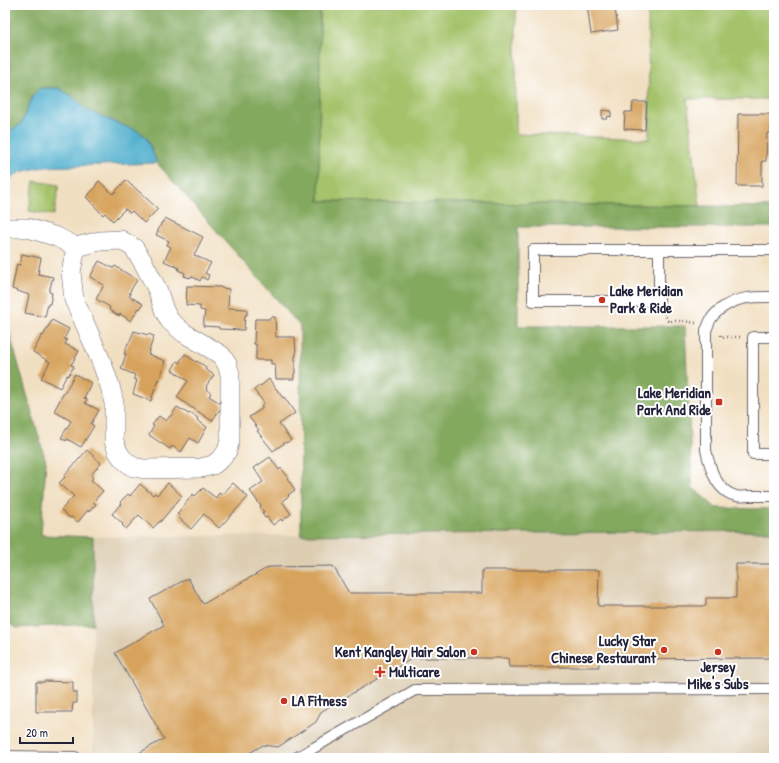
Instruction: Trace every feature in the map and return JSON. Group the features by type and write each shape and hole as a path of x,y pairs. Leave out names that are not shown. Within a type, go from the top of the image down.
{"street":[{"path":"5,228 28,228 57,237 76,247 100,241 121,240 134,248 158,291 164,310 170,321 184,333 221,355 227,364 230,374 230,440 227,451 222,458 213,465 201,468 144,469 133,467 123,459 118,452 114,441 114,403 110,386 82,316 74,300 71,272 76,247"}],"lane":[{"path":"659,250 659,301 533,301 533,250 659,250 774,250"},
{"path":"774,297 750,297 739,299 727,304 710,320 706,330 706,450 715,477 721,487 728,492 736,496 774,496"},
{"path":"774,337 753,337 753,454 774,454"},
{"path":"296,758 415,690 774,689"},
{"path":"5,756 75,757"}],"shaded area":[{"path":"774,531 774,758 93,758 93,537"}],"green space":[{"path":"5,5 320,5 319,201 774,207 774,227 518,227 518,326 685,326 692,487 716,508 774,509 774,531 301,535 300,326 157,163 146,137 138,131 85,109 72,96 57,88 40,88 33,95 21,124 9,131 5,130"},
{"path":"320,5 516,5 516,134 649,139 648,5 774,5 774,99 687,99 700,206 319,201"},
{"path":"34,181 59,185 54,215 29,211"},
{"path":"5,317 46,462 41,535 93,537 93,624 16,628 5,621"}],"water":[{"path":"40,88 58,88 72,96 85,109 138,131 146,137 157,163 43,167 20,172 5,182 5,130 9,131 21,124 33,95"}],"building":[{"path":"587,5 610,5 610,9 615,8 618,30 591,34"},
{"path":"633,102 647,102 645,130 624,129 625,112 632,112"},
{"path":"602,110 611,111 611,117 608,116 607,119 602,119"},
{"path":"738,114 771,114 771,133 767,133 766,161 762,161 762,186 737,186"},
{"path":"126,180 158,209 144,223 132,211 130,213 125,209 113,221 105,213 103,215 86,197 96,187 95,186 99,181 113,194"},
{"path":"165,218 203,237 194,255 211,263 205,273 209,275 207,280 202,277 200,281 191,276 190,278 184,276 185,273 178,270 179,268 164,261 171,247 167,245 169,241 156,235"},
{"path":"22,254 41,258 38,274 53,277 49,292 52,293 50,304 48,304 45,317 25,313 29,295 12,289 17,264 20,265"},
{"path":"99,261 113,268 115,266 137,280 129,293 131,294 129,296 143,304 131,321 120,314 119,316 109,310 110,307 96,299 104,285 90,277"},
{"path":"187,286 221,287 229,289 228,308 247,309 244,330 219,329 219,327 203,326 205,311 200,310 200,306 186,305"},
{"path":"270,317 275,317 276,337 295,337 296,356 294,379 276,379 275,364 271,364 271,360 256,360 256,344 254,344 255,319 270,319"},
{"path":"52,320 69,329 64,339 67,340 65,344 79,351 71,365 74,366 60,388 41,378 50,362 33,352"},
{"path":"134,331 154,336 148,354 165,361 160,380 158,379 151,401 133,394 137,380 134,379 135,375 121,369 126,354 124,354"},
{"path":"185,354 206,367 205,369 214,375 206,386 206,389 211,393 209,396 223,405 212,421 177,397 188,381 172,370 177,361 179,363"},
{"path":"75,374 91,383 84,398 87,399 85,403 99,410 91,424 94,426 81,447 67,439 66,441 61,438 71,421 54,411"},
{"path":"269,379 295,413 279,424 291,440 273,451 257,431 259,430 249,417 263,408 261,406 264,403 254,390"},
{"path":"177,407 198,418 197,420 207,427 198,443 190,438 181,452 172,446 170,449 149,435 154,426 152,425 159,416 166,421"},
{"path":"87,450 101,463 91,475 93,478 91,480 103,491 93,502 96,504 89,512 88,510 78,522 71,517 70,518 61,510 74,496 59,483"},
{"path":"270,457 279,470 281,468 288,477 287,478 295,490 282,501 291,514 282,521 281,519 273,525 267,517 265,518 262,513 264,512 260,507 261,506 250,491 263,482 254,468"},
{"path":"168,483 182,496 153,528 139,515 126,529 122,525 123,524 112,514 121,504 120,502 128,494 130,496 140,484 153,495 155,493 157,495"},
{"path":"233,483 248,497 219,528 204,514 191,529 178,517 179,515 177,514 193,494 195,496 203,488 216,498 219,493 222,495"},
{"path":"736,564 774,564 774,658 598,659 599,667 509,667 508,658 413,658 322,711 316,722 278,747 263,745 241,758 130,758 164,739 115,653 164,625 150,599 188,578 203,604 269,567 333,566 349,593 482,593 482,570 599,570 598,606 706,606 706,598 736,598"},
{"path":"36,682 73,682 73,692 77,692 77,703 73,703 72,712 36,712"}],"place":[{"name":"Lake Meridian Park & Ride","path":"602,300"},
{"name":"Lake Meridian Park And Ride","path":"719,402"},
{"name":"Lucky Star Chinese Restaurant","path":"664,650"},
{"name":"Kent Kangley Hair Salon","path":"474,652"},
{"name":"Jersey Mike's Subs","path":"718,652"},
{"name":"Multicare","path":"380,672"},
{"name":"LA Fitness","path":"284,701"}]}
